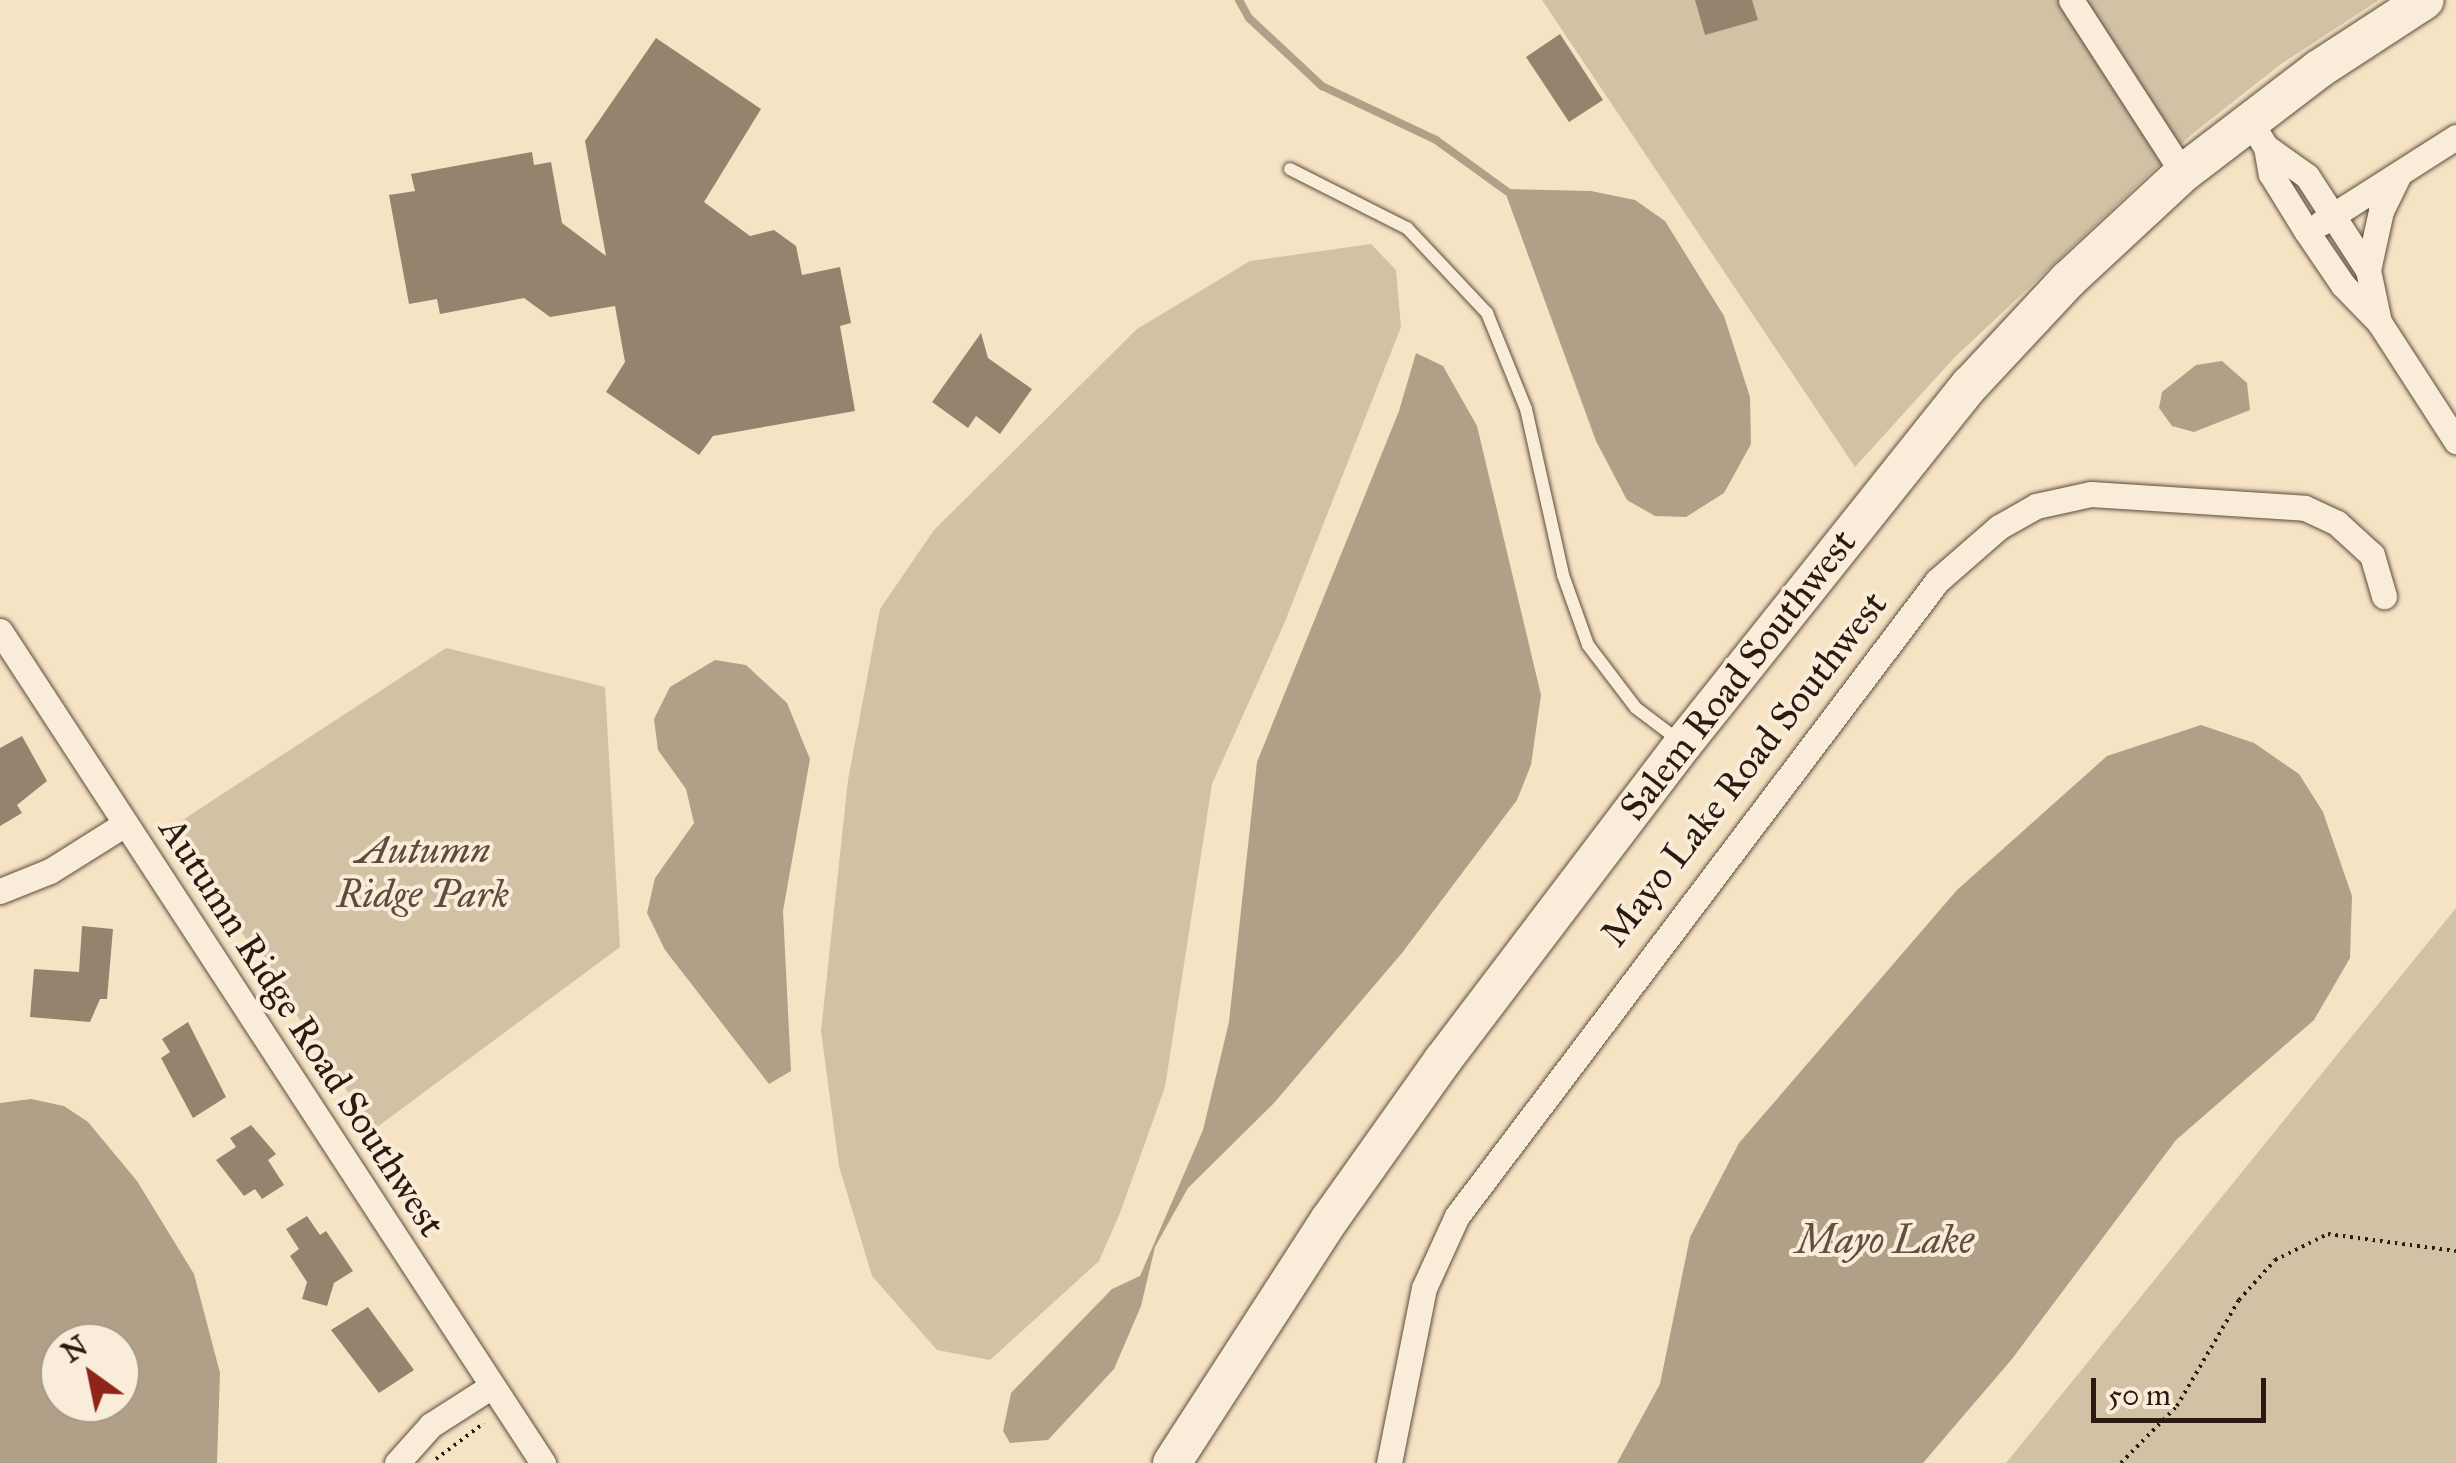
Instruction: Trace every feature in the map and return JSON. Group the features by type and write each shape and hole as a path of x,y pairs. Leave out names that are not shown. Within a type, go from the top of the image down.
{"main road":[{"name":"Salem Road Southwest","path":"1172,1463 1377,1152 1683,744 1970,385 2068,280 2183,173 2258,134 2425,0"}],"street":[{"path":"2071,0 2183,173"},
{"path":"2258,134 2307,176 2368,270 2379,322"},
{"path":"2258,134 2271,174 2307,232 2342,285 2379,322 2456,441"},
{"path":"2307,232 2456,137"},
{"path":"2368,270 2398,176"},
{"name":"Mayo Lake Road Southwest","path":"1389,1463 1424,1288 1457,1216 1937,581 1999,527 2036,506 2092,494 2305,508 2338,523 2372,555 2384,596"},
{"name":"Autumn Ridge Road Southwest","path":"0,631 543,1463"},
{"path":"0,892 50,871 125,824"},
{"path":"396,1463 431,1424 492,1386"}],"lane":[{"path":"1290,169 1407,228 1487,313 1526,409 1564,575 1588,645 1636,708 1683,744"}],"path":[{"path":"2121,1463 2177,1406 2239,1300 2275,1260 2328,1234 2456,1251"},
{"path":"432,1463 484,1424"}],"green space":[{"path":"1542,0 2379,0 2281,64 2191,135 1955,357 1855,467"},
{"path":"1371,244 1396,270 1401,327 1284,624 1212,784 1165,1087 1120,1213 1099,1261 990,1360 937,1350 872,1276 839,1166 821,1031 848,780 880,609 934,530 1137,329 1250,261"},
{"name":"Autumn Ridge Park","path":"446,648 605,687 620,947 373,1130 172,827"},
{"path":"2456,908 2456,1463 2006,1463"}],"water":[{"path":"1504,189 1591,191 1635,200 1665,221 1724,316 1750,397 1751,444 1724,493 1686,517 1655,516 1627,500 1596,441"},
{"path":"1416,353 1443,366 1477,426 1541,695 1531,765 1517,800 1402,953 1274,1103 1188,1188 1155,1247 1141,1306 1114,1369 1048,1440 1010,1443 1003,1431 1011,1393 1112,1289 1140,1276 1203,1130 1229,1022 1257,762 1399,411"},
{"path":"2222,361 2247,383 2250,410 2194,432 2172,426 2159,408 2162,392 2196,365"},
{"path":"715,660 746,665 787,703 810,759 783,911 791,1071 769,1084 665,950 647,913 655,878 694,823 686,789 658,750 654,719 670,687"},
{"name":"Mayo Lake","path":"2201,725 2254,743 2299,774 2323,812 2352,896 2350,958 2314,1020 2176,1140 2012,1359 1923,1463 1617,1463 1660,1384 1690,1237 1739,1143 1957,890 2107,756"},
{"path":"31,1099 64,1106 88,1122 137,1181 194,1274 220,1373 217,1463 0,1463 0,1103"}],"building":[{"path":"1695,0 1752,0 1758,20 1705,35"},
{"path":"1560,34 1603,100 1569,122 1526,57"},
{"path":"656,38 761,109 704,202 750,236 774,230 796,246 802,275 840,267 851,323 840,326 855,411 713,436 699,455 606,392 625,362 615,306 550,317 524,298 440,314 437,299 409,304 389,195 415,191 411,174 532,152 534,165 551,162 562,223 606,256 585,141"},
{"path":"981,333 988,358 1032,389 1000,434 976,416 968,428 932,402"},
{"path":"22,736 47,781 17,805 22,813 0,826 0,748"},
{"path":"82,926 113,929 107,999 100,999 90,1022 30,1017 34,969 79,972"},
{"path":"188,1022 226,1097 193,1118 161,1058 170,1052 162,1039"},
{"path":"251,1125 276,1154 268,1160 284,1185 262,1199 255,1189 244,1196 216,1160 236,1147 230,1138"},
{"path":"307,1216 320,1235 326,1231 353,1271 334,1283 327,1306 302,1299 307,1282 290,1256 299,1249 286,1229"},
{"path":"368,1307 414,1370 379,1393 331,1330"}],"waterway":[{"path":"1239,0 1249,18 1322,86 1436,140 1512,195"}]}
